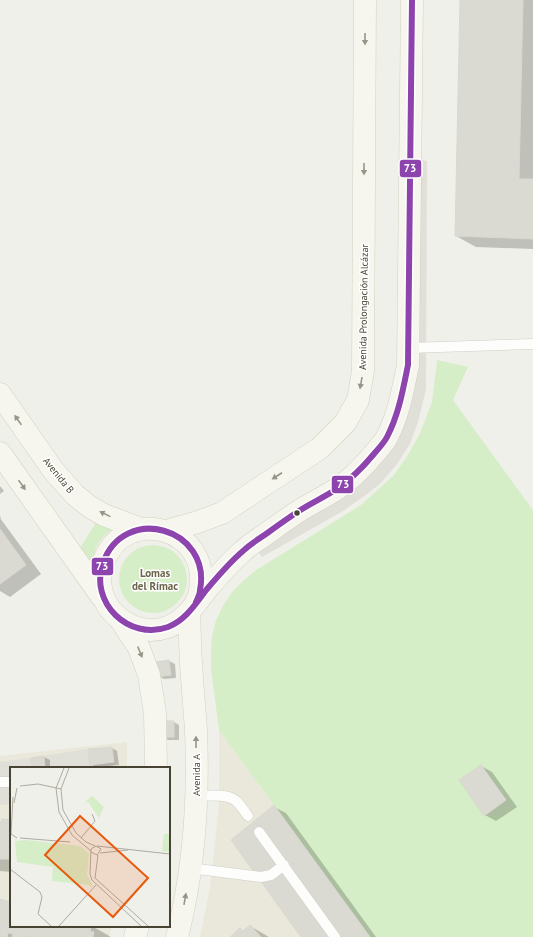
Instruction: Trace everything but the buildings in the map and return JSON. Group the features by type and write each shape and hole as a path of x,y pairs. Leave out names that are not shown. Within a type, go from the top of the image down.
{"main road":[{"name":"Avenida Prolongación Alcázar","path":"166,531 198,522 222,513 320,448 345,423 358,400 363,372 365,0"},
{"path":"193,607 200,590 200,566 195,554 178,536 153,528 141,529 128,534 117,541 108,552 102,564 100,577 101,591 113,611 130,626 156,630 168,627 180,621 193,607 219,575 244,549 298,512 338,488 364,466 387,438 399,408 408,365 412,0"},
{"name":"Avenida B","path":"0,394 53,470 75,494 90,507 141,529"},
{"path":"0,453 139,648 149,675 155,713 156,767"},
{"name":"Avenida A","path":"175,930 190,868 196,796 196,733 192,677 193,607"},
{"path":"135,937 138,927"}],"lane":[{"path":"408,348 533,344"},
{"path":"196,796 221,796 231,798 236,801 248,816"},
{"path":"259,832 335,937"},
{"path":"190,868 262,877 271,875 284,865"}],"shaded area":[{"path":"415,159 427,161 426,389 418,422 410,444 397,464 380,484 367,494 343,511 262,557 255,546 395,436"},
{"path":"219,730 370,937 200,937 210,887 219,806"},
{"path":"127,742 127,767 10,767 10,927 112,927 109,937 0,937 0,756"},
{"path":"88,749 90,765 114,762 114,767 45,767 44,756"},
{"path":"31,758 32,767 10,767 10,804 0,805 0,762"}],"green space":[{"path":"437,360 468,367 453,400 533,510 533,937 370,937 219,730 211,669 211,652 212,637 216,620 224,604 233,591 256,570 361,505 394,475 408,455 420,433 432,402"},
{"path":"97,521 113,528 99,543 92,562 80,548"},
{"path":"153,545 166,548 177,555 184,566 187,579 184,592 177,603 166,610 153,613 140,610 129,603 122,592 119,579 122,566 129,555 140,548"}],"transit line":[{"name":"73","path":"196,602 200,592 200,569 193,551 180,538 164,531 146,529 129,533 114,544 103,563 100,578 102,592 107,605 116,615 139,629 153,630 168,627 185,616 220,574 249,546 304,508 338,488 357,473 384,442 395,419 408,365 412,0"}],"district":[{"name":"Lomas del Rímac","path":"155,579"}]}
